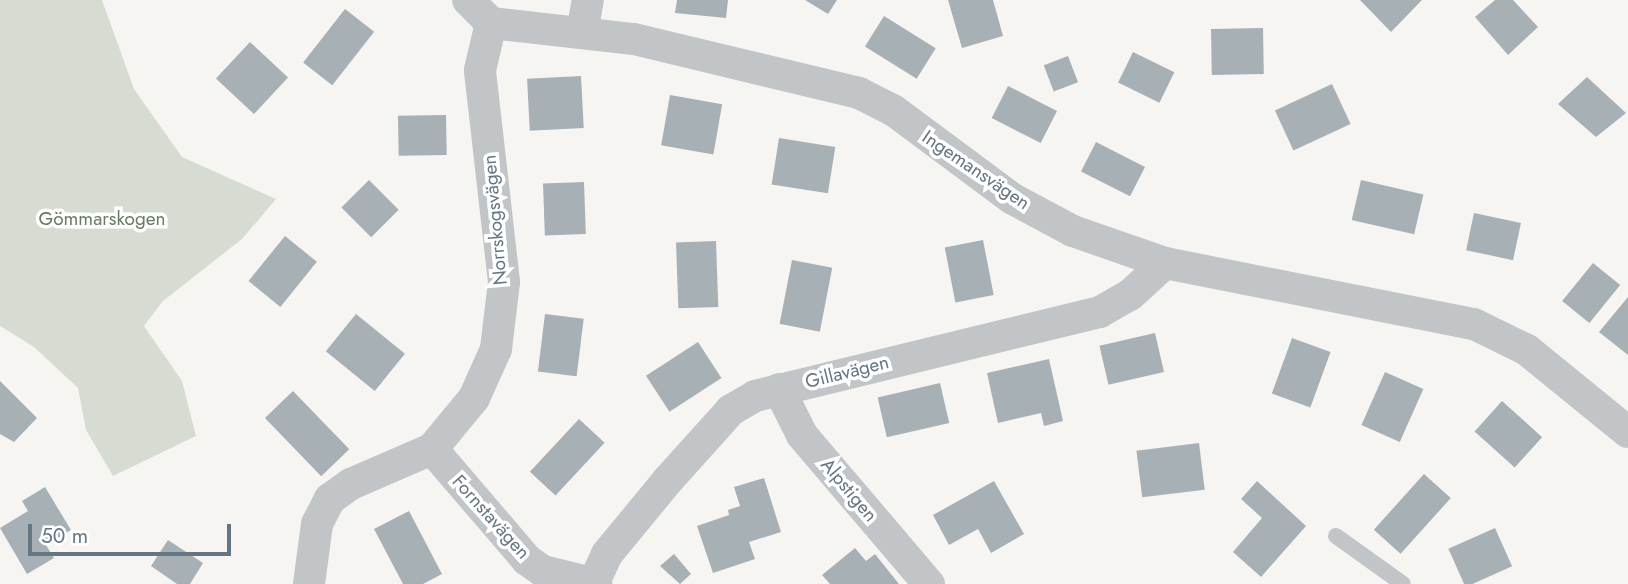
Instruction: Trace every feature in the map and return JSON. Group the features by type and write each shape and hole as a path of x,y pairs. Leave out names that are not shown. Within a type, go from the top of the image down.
{"street":[{"path":"468,0 491,23"},
{"path":"582,33 588,0"},
{"name":"Ingemansvägen","path":"491,23 634,39 859,93 893,110 1013,200 1073,231 1165,263 1475,324 1527,350 1628,432"},
{"name":"Norrskogsvägen","path":"309,584 317,524 330,499 351,484 432,449 474,398 496,349 504,282 480,70 491,23"},
{"name":"Gillavägen","path":"596,582 607,554 731,410 779,389 1100,312 1130,295 1165,263"},
{"name":"Alpstigen","path":"779,389 802,435 929,584"},
{"name":"Fornstavägen","path":"432,449 527,560 543,571 596,582"}],"lane":[{"path":"1336,536 1403,584"}],"green space":[{"name":"Gömmarskogen","path":"0,0 102,0 134,89 182,157 276,199 242,239 163,301 144,326 182,381 196,436 113,476 86,430 78,388 34,347 0,326"}],"building":[{"path":"677,0 728,0 726,18 675,13"},
{"path":"805,0 837,0 828,14"},
{"path":"948,0 993,0 1003,36 962,48"},
{"path":"1360,0 1422,0 1391,32"},
{"path":"1495,0 1513,0 1538,27 1508,55 1475,17"},
{"path":"345,9 374,32 332,85 303,63"},
{"path":"884,16 936,48 917,79 865,47"},
{"path":"1263,28 1264,74 1212,75 1211,29"},
{"path":"250,42 288,77 254,114 216,79"},
{"path":"1133,52 1174,72 1159,103 1118,83"},
{"path":"1068,56 1078,82 1054,91 1044,65"},
{"path":"581,76 584,128 530,131 527,79"},
{"path":"1587,77 1626,113 1596,137 1558,104"},
{"path":"1332,84 1351,124 1293,151 1275,111"},
{"path":"1008,86 1057,111 1041,143 992,118"},
{"path":"670,95 722,104 713,154 661,145"},
{"path":"446,115 447,155 399,156 398,116"},
{"path":"779,138 835,147 828,193 772,184"},
{"path":"1096,142 1145,167 1130,196 1081,171"},
{"path":"369,180 399,210 371,237 341,208"},
{"path":"1361,180 1423,194 1414,234 1352,220"},
{"path":"584,182 586,234 545,235 543,183"},
{"path":"1474,213 1521,223 1513,260 1466,250"},
{"path":"285,236 317,262 280,307 248,281"},
{"path":"983,240 994,295 955,302 945,247"},
{"path":"716,241 718,307 678,308 676,242"},
{"path":"792,260 832,268 820,332 780,324"},
{"path":"1593,263 1620,285 1589,323 1562,301"},
{"path":"1628,297 1628,355 1599,332"},
{"path":"356,314 405,354 375,391 326,351"},
{"path":"545,314 584,319 577,376 538,372"},
{"path":"1155,333 1164,372 1108,385 1099,346"},
{"path":"1292,338 1331,352 1310,407 1272,393"},
{"path":"698,342 721,378 669,412 646,376"},
{"path":"1049,359 1063,421 1044,426 1041,413 998,423 987,373"},
{"path":"1385,372 1423,389 1400,442 1361,425"},
{"path":"0,381 37,418 14,442 0,434"},
{"path":"940,383 949,423 887,437 878,397"},
{"path":"293,391 349,449 321,476 265,418"},
{"path":"1502,401 1542,437 1515,468 1475,431"},
{"path":"579,419 605,443 555,496 530,472"},
{"path":"1199,443 1205,490 1142,497 1136,451"},
{"path":"1424,474 1451,498 1401,554 1374,530"},
{"path":"764,478 781,532 749,542 755,559 713,573 697,526 729,515 728,510 740,506 734,487"},
{"path":"994,481 1024,534 991,553 978,529 949,545 933,515"},
{"path":"1257,481 1306,526 1261,577 1233,552 1262,518 1241,499"},
{"path":"45,487 71,530 46,545 54,558 27,574 0,528 28,511 22,501"},
{"path":"409,511 442,574 423,584 403,584 374,529"},
{"path":"1495,528 1512,566 1472,584 1464,584 1448,549"},
{"path":"168,540 203,563 190,584 177,584 151,566"},
{"path":"855,548 866,561 875,554 899,584 830,584 822,575"},
{"path":"674,554 691,574 680,584 660,566"}]}
